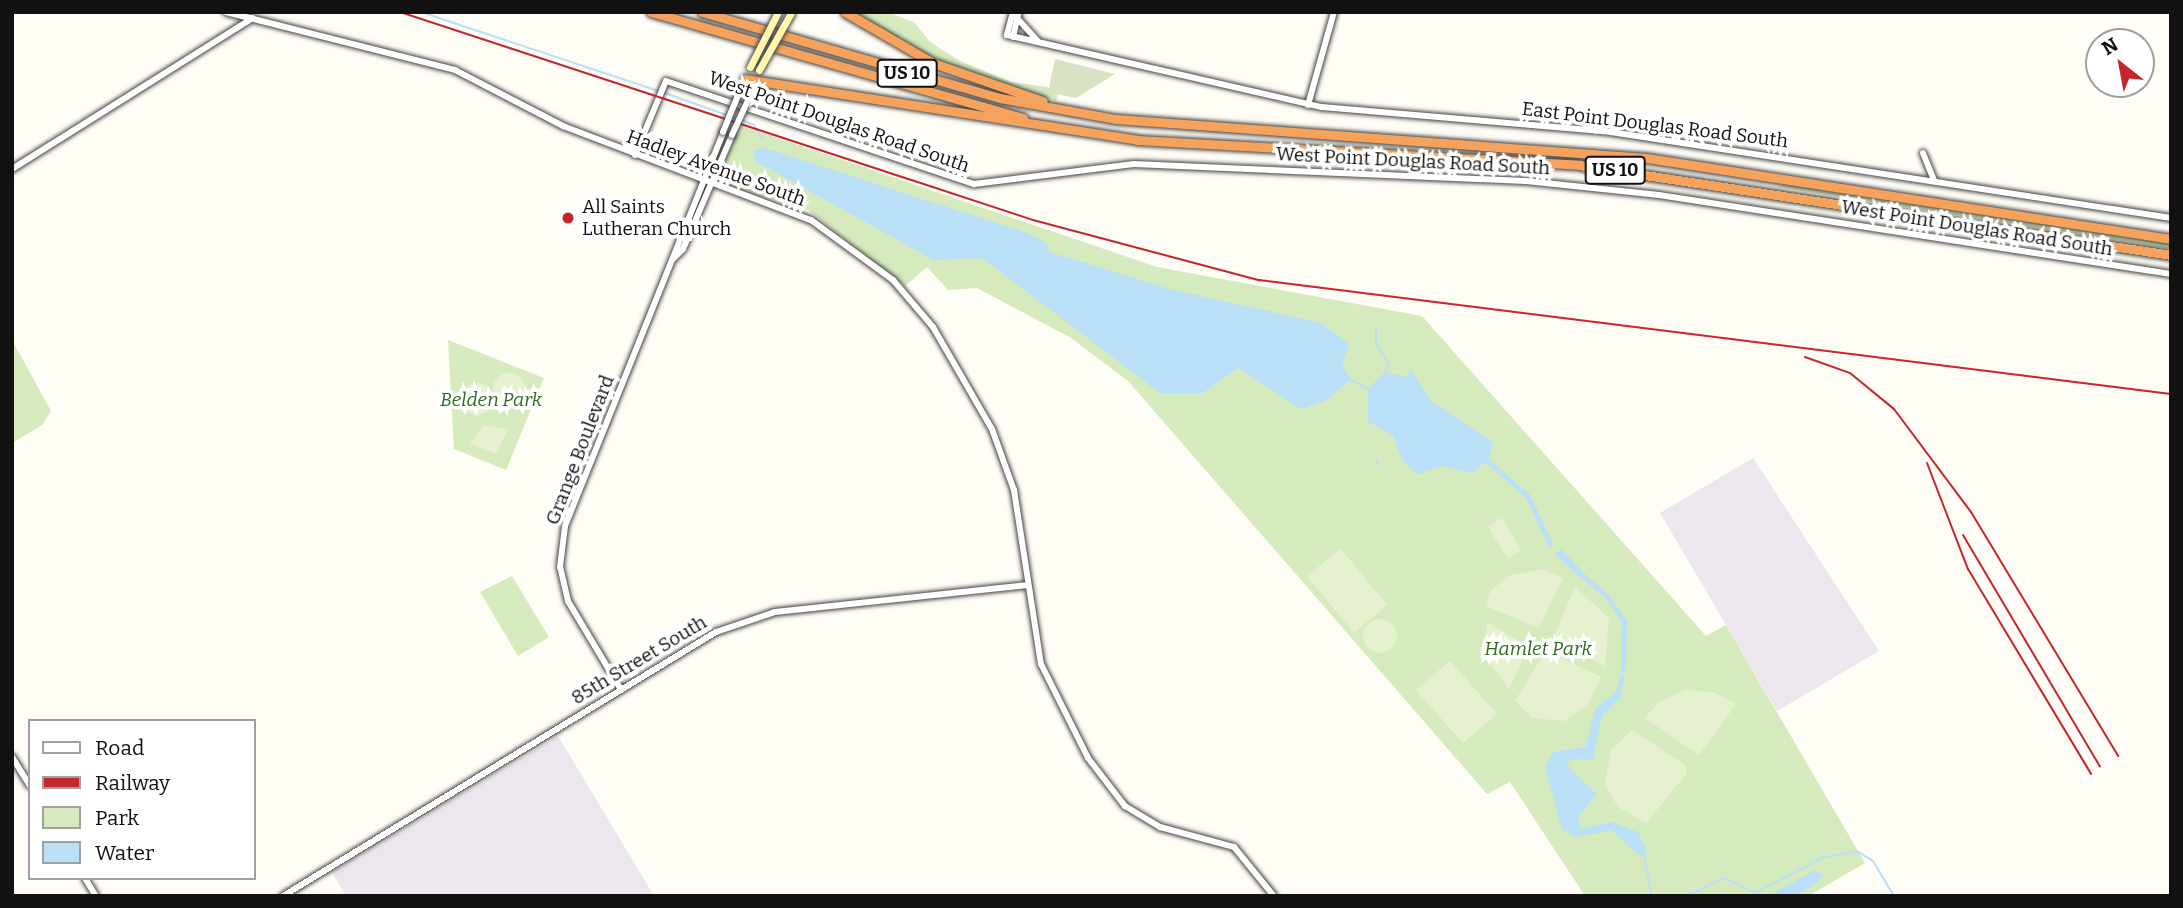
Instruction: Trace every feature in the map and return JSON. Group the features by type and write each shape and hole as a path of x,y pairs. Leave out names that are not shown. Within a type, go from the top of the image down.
{"highway":[{"name":"US 10","path":"651,12 907,89 1055,126 1217,148 1579,165 2171,255"},
{"name":"US 10","path":"702,12 1000,98 1116,119 1647,158 2171,239"},
{"path":"845,12 960,75 1116,119"},
{"path":"750,81 1055,126"}],"main road":[{"path":"750,67 778,12"},
{"path":"759,70 791,13"}],"street":[{"name":"Hadley Avenue South","path":"226,12 455,70 522,107 635,155 704,184 811,220 893,280 919,307 996,440 1014,491 1026,585 1041,664 1108,788 1160,827 1234,847 1274,896"},
{"path":"1308,105 1334,12"},
{"path":"1016,14 1025,33 1048,46"},
{"name":"East Point Douglas Road South","path":"1016,14 1010,36 1308,105 1604,131 2171,218"},
{"path":"12,169 179,68 253,18"},
{"name":"West Point Douglas Road South","path":"635,155 666,81 974,184 1134,164 1524,181 1659,195 2171,274"},
{"name":"Grange Boulevard","path":"620,688 568,601 561,550 577,493 723,132 740,93 750,81"},
{"name":"Grange Boulevard","path":"704,184 732,135 750,96 750,81"},
{"path":"1923,153 1934,180"},
{"name":"85th Street South","path":"284,896 620,688 716,632 775,612 1026,585"},
{"path":"12,757 28,783"},
{"path":"86,880 96,896"}],"shaded area":[{"path":"1753,458 1879,651 1777,711 1660,513"},
{"path":"558,736 654,896 346,896 332,872"}],"green space":[{"path":"851,12 887,12 914,22 930,42 960,61 1011,82 1047,87 1058,93 1056,101 947,66"},
{"path":"1055,59 1115,74 1076,98 1048,92"},
{"name":"Hamlet Park","path":"740,125 1157,267 1422,316 1706,636 1726,625 1865,863 1808,896 1585,896 1510,782 1487,794 1128,381 1071,338 977,288 948,290 927,267 905,286 808,210 716,183"},
{"path":"1787,182 2171,241 2171,249 1778,187"},
{"path":"12,340 51,411 42,425 12,443"},
{"name":"Belden Park","path":"448,340 544,378 506,470 454,449"},
{"path":"509,373 520,378 525,389 520,400 509,405 498,400 493,389 498,378"},
{"path":"477,383 488,388 493,399 488,410 477,415 466,410 461,399 466,388"},
{"path":"484,425 508,429 496,454 470,444"},
{"path":"1502,518 1521,550 1508,559 1488,527"},
{"path":"1341,549 1387,605 1354,633 1307,576"},
{"path":"1543,569 1563,578 1539,628 1486,606 1490,592 1508,576"},
{"path":"512,576 549,637 518,656 480,592"},
{"path":"1575,587 1609,618 1605,666 1553,639"},
{"path":"1380,619 1392,624 1397,636 1392,648 1380,653 1368,648 1363,636 1368,624"},
{"path":"1487,622 1529,647 1509,689 1485,657"},
{"path":"1546,651 1601,677 1587,705 1564,721 1532,718 1515,701"},
{"path":"1450,661 1497,714 1463,743 1416,690"},
{"path":"1685,690 1714,692 1736,704 1699,755 1645,718 1659,702"},
{"path":"1632,730 1686,766 1687,773 1646,823 1618,807 1605,784 1611,750"}],"water":[{"path":"762,147 1027,233 1047,243 1049,252 1173,290 1321,323 1349,344 1342,365 1351,379 1327,400 1301,409 1238,368 1203,393 1160,393 982,258 934,260 755,161 753,151"},
{"path":"1411,369 1431,401 1493,442 1488,460 1472,473 1442,466 1417,474 1402,460 1393,435 1368,422 1368,389 1385,372 1407,377"},
{"path":"1617,691 1622,697 1602,715 1593,760 1572,759 1566,765 1597,794 1578,816 1581,829 1611,822 1638,832 1647,851 1641,857 1611,830 1576,837 1562,829 1545,768 1553,752 1586,747 1595,709"},
{"path":"1814,871 1823,874 1818,882 1795,896 1768,896"}],"waterway":[{"path":"421,12 659,91"},
{"path":"665,93 735,118"},
{"path":"741,120 754,125 762,139"},
{"path":"1376,328 1376,343 1389,365 1385,372"},
{"path":"1351,380 1368,389"},
{"path":"1377,460 1378,466"},
{"path":"1488,461 1528,496 1550,543"},
{"path":"1561,552 1584,577"},
{"path":"1558,554 1607,596 1625,622 1623,670"},
{"path":"1617,697 1621,678"},
{"path":"1685,896 1725,878 1755,893 1822,858 1857,851 1873,861 1894,896"},
{"path":"1643,852 1652,896"}],"railway":[{"path":"400,12 1033,220 1259,280 2171,394"},
{"path":"1805,357 1850,373 1894,409 1971,512 2118,756"},
{"path":"1927,463 1968,569 2091,774"},
{"path":"1963,535 2100,767"}],"place":[{"name":"All Saints Lutheran Church","path":"568,218"}]}
